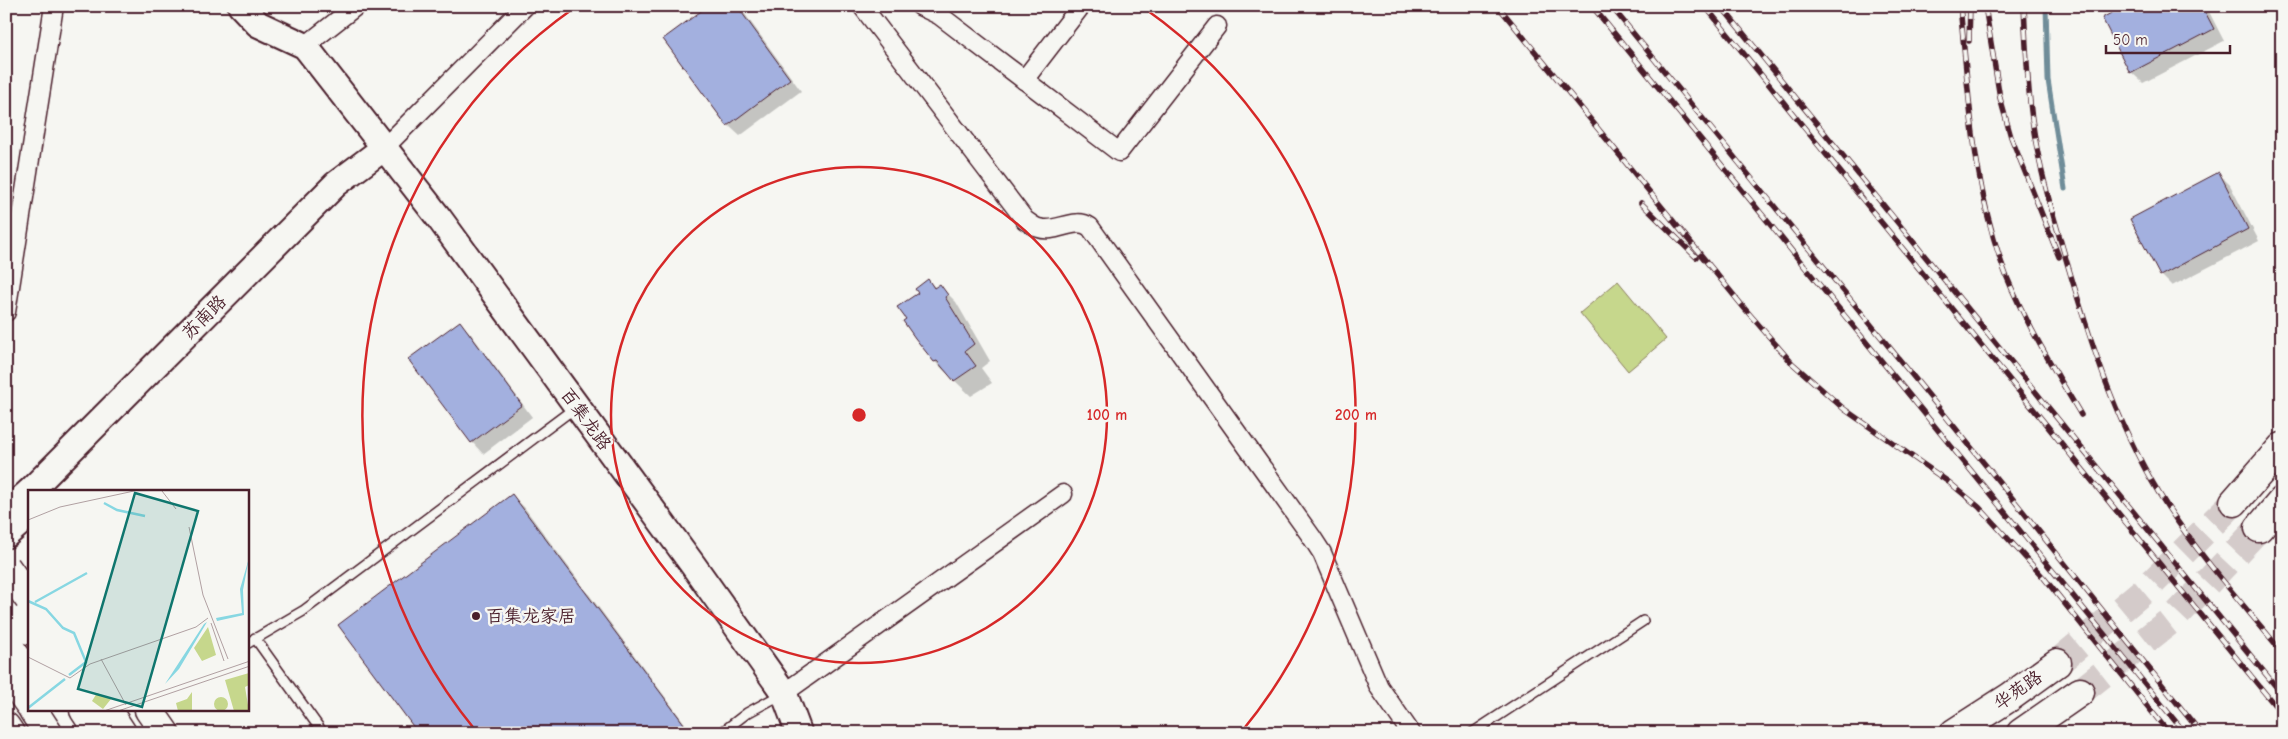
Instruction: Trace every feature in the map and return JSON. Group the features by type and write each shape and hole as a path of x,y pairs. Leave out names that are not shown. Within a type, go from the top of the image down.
{"main road":[{"path":"2234,502 2282,447"},
{"path":"2259,528 2282,501"},
{"path":"6,568 28,579"},
{"path":"6,568 28,598"},
{"path":"6,597 28,629"},
{"path":"6,642 28,674"},
{"name":"华苑路","path":"1954,733 2010,698 2056,663"},
{"path":"6,672 28,703"},
{"name":"华苑路","path":"2021,733 2080,692"},
{"path":"34,712 48,733"},
{"path":"53,712 68,733"},
{"path":"85,712 99,733"},
{"path":"108,712 122,733"},
{"path":"6,727 10,733"}],"street":[{"path":"6,312 54,6"},
{"path":"241,6 258,24 305,46 384,148 525,6"},
{"path":"305,46 356,6"},
{"path":"862,6 1025,220 1037,228 1044,229 1084,222 1090,227 1311,536 1322,554 1379,687 1411,733"},
{"path":"920,6 939,15 1119,152 1217,26"},
{"path":"1024,80 1081,6"},
{"name":"百集龙路","path":"384,148 439,218 784,693 800,733"},
{"name":"苏南路","path":"57,490 349,196 384,148"},
{"name":"苏南路","path":"31,490 336,184 384,148"},
{"name":"苏南路","path":"6,512 28,493"},
{"path":"784,693 1063,494"},
{"path":"6,535 28,516"}],"lane":[{"path":"323,733 251,640 303,611 577,407"},
{"path":"1472,733 1643,621"},
{"path":"721,733 747,713 784,693"}],"green space":[{"path":"1618,281 1666,339 1628,371 1580,313"}],"building":[{"path":"708,6 737,6 790,79 727,126 663,39"},
{"path":"2124,6 2202,6 2214,29 2130,73 2102,18"},
{"path":"2219,172 2248,229 2160,276 2130,219"},
{"path":"928,279 934,288 940,284 948,295 945,297 974,344 965,351 976,366 954,381 937,361 934,362 915,338 903,321 906,319 897,307 918,293 915,289"},
{"path":"460,321 522,405 471,443 408,359"},
{"name":"百集龙家居","path":"512,494 684,724 672,733 418,733 338,625"}],"waterway":[{"path":"2046,6 2048,80 2065,189"}],"tunnel":[{"path":"2057,663 2148,587 2234,502"},
{"path":"2080,692 2174,618 2259,528"}],"railway":[{"path":"1498,6 1745,309 1792,363 1844,409 1950,483 1979,507 2044,578 2169,733"},
{"path":"1592,6 2185,733"},
{"path":"1611,6 1992,473 2201,733"},
{"path":"1705,6 2282,714"},
{"path":"1721,6 2282,694"},
{"path":"1960,6 1979,176 1995,242 2006,275 2022,311 2081,415"},
{"path":"1969,41 1970,6"},
{"path":"1985,6 2000,98 2011,137 2059,257"},
{"path":"2024,6 2029,91 2039,157 2052,212 2077,297 2109,390 2135,449 2167,506 2208,562 2282,652"},
{"path":"1641,203 1696,257"}],"place":[{"name":"百集龙家居","path":"476,616"}]}
